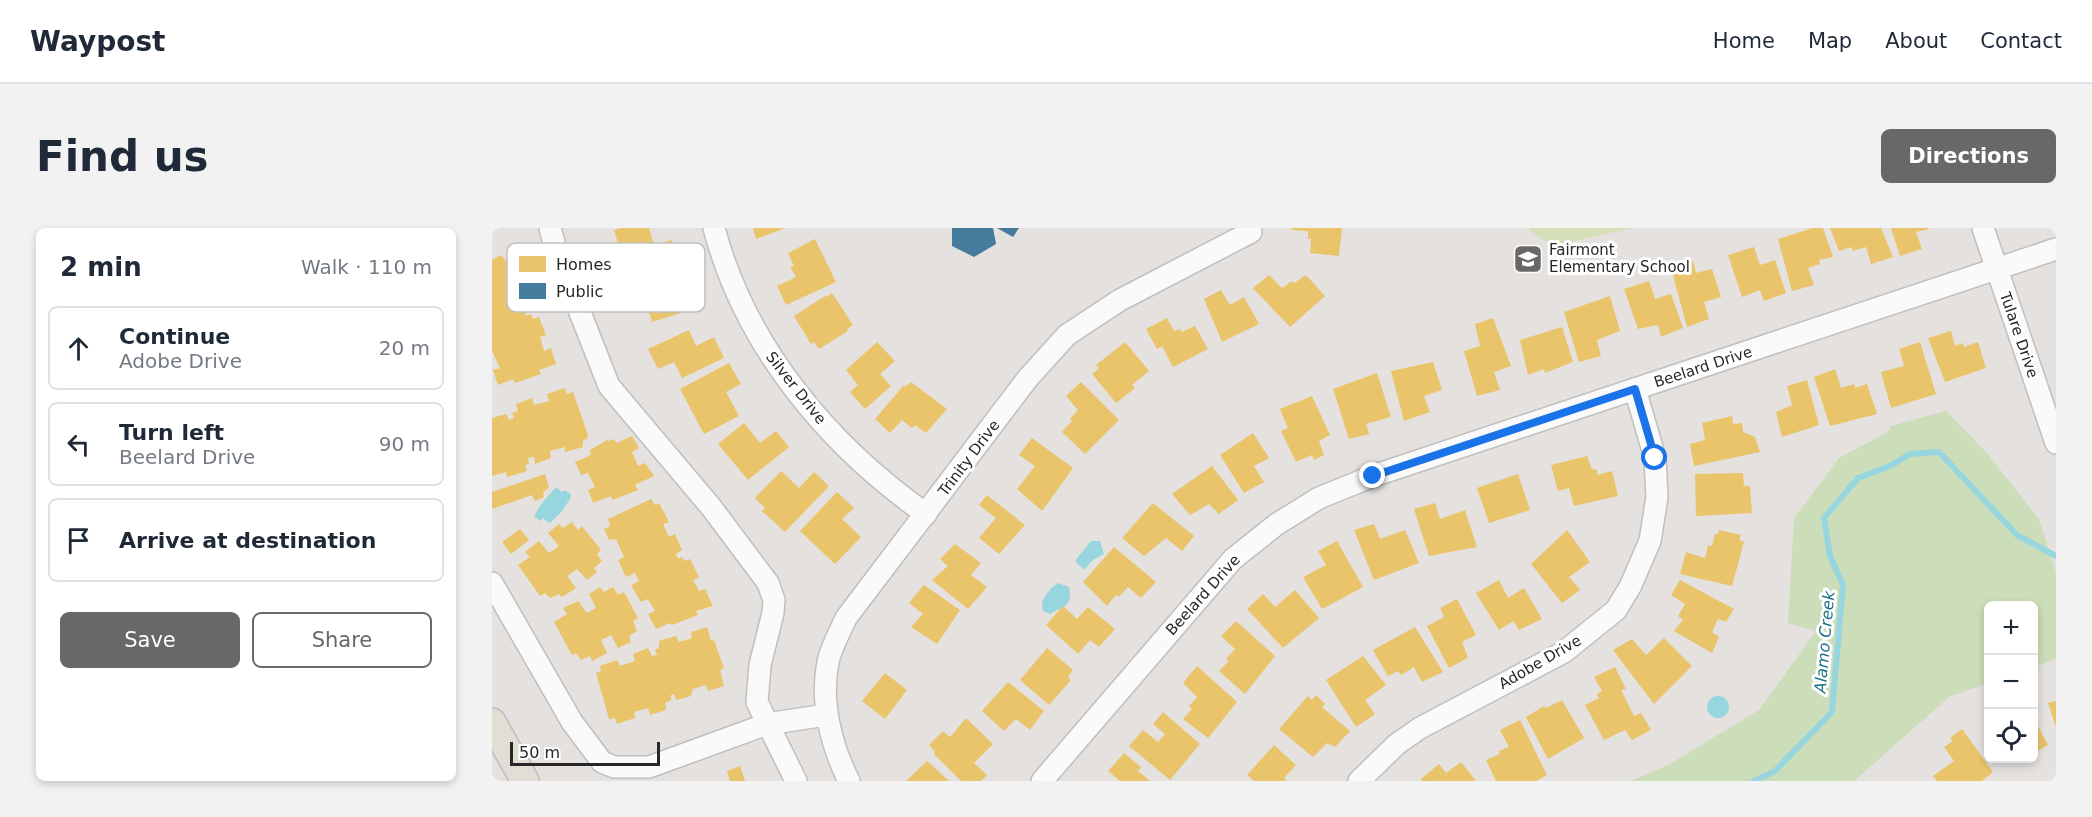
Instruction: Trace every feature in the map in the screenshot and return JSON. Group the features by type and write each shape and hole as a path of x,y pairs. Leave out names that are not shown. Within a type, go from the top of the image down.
{"main road":[{"path":"492,722 525,781"}],"street":[{"path":"550,228 554,243"},
{"name":"Silver Drive","path":"714,228 736,291 765,347 797,393 836,439 926,514"},
{"name":"Trinity Drive","path":"849,781 826,716 825,689 828,660 846,618 1028,378 1067,335 1120,300 1251,232 1250,228"},
{"name":"Tulare Drive","path":"1983,228 2056,443"},
{"name":"Beelard Drive","path":"1042,781 1233,559 1277,524 1319,498 1373,476 2056,249"},
{"path":"580,312 609,386 711,507 768,583 774,600 773,614 760,665 757,702 796,781"},
{"name":"Adobe Drive","path":"1359,781 1397,744 1420,728 1564,652 1616,610 1630,587 1650,541 1657,497 1655,458 1635,389"},
{"path":"492,583 572,722 602,762 614,767 649,767 767,724 826,716"}],"green space":[{"path":"1530,228 1632,228 1553,246 1530,231"},
{"path":"1946,411 1987,453 2039,519 2056,573 2056,659 2038,666 2038,601 1984,601 1984,684 1949,697 1854,781 1631,781 1668,765 1759,710 1816,631 1788,623 1794,518 1839,458 1888,432 1891,426"}],"water":[{"path":"556,487 562,492 564,490 571,494 570,499 551,522 543,518 540,521 534,516"},
{"path":"1091,541 1100,541 1104,554 1093,560 1084,570 1075,561"},
{"path":"1058,583 1069,587 1070,598 1066,605 1050,614 1043,611 1042,601 1051,588"},
{"path":"1718,696 1726,699 1729,707 1726,715 1718,718 1710,715 1707,707 1710,699"}],"building: Homes":[{"path":"649,228 653,243 618,243 614,230"},
{"path":"753,228 785,228 756,239"},
{"path":"1292,228 1342,228 1339,256 1310,253 1311,239 1308,239 1308,231 1292,230"},
{"path":"1813,228 1823,228 1833,257 1819,260 1820,264 1808,268 1814,285 1792,291 1778,239"},
{"path":"1830,228 1881,228 1893,257 1871,264 1866,247 1853,251 1852,247 1839,251"},
{"path":"1891,228 1929,229 1916,232 1922,249 1900,256"},
{"path":"815,239 836,282 786,305 777,286 796,277 790,267 794,266 788,253"},
{"path":"1754,247 1760,265 1775,260 1786,293 1764,301 1760,290 1742,297 1728,255"},
{"path":"501,255 507,262 507,312 525,312 526,316 531,314 533,319 539,317 546,335 540,337 544,351 551,348 556,364 539,370 541,374 515,383 513,379 498,385 493,370 500,368 492,351 492,260"},
{"path":"1693,261 1696,273 1712,269 1721,297 1704,302 1709,319 1687,327 1671,268"},
{"path":"1269,275 1282,288 1306,275 1325,296 1290,327 1253,288"},
{"path":"1649,281 1655,299 1671,294 1683,328 1661,337 1658,325 1638,329 1624,289"},
{"path":"1221,290 1230,305 1244,297 1259,324 1222,342 1204,299"},
{"path":"832,293 853,325 847,329 848,331 819,349 814,342 811,344 794,316"},
{"path":"1610,296 1620,331 1597,340 1601,356 1579,362 1564,312"},
{"path":"649,312 681,312 681,313 652,322"},
{"path":"1167,318 1174,331 1180,329 1182,332 1195,326 1208,349 1173,367 1162,346 1157,349 1146,329"},
{"path":"1493,318 1511,366 1494,372 1500,390 1477,396 1464,351 1480,346 1475,324"},
{"path":"1562,327 1573,362 1545,373 1544,369 1528,375 1520,340"},
{"path":"689,330 696,346 714,337 724,358 682,378 674,362 658,369 648,349"},
{"path":"1951,331 1955,346 1963,343 1964,347 1978,342 1986,368 1945,382 1928,338"},
{"path":"877,342 895,361 880,374 891,386 865,409 850,392 858,385 846,370"},
{"path":"1125,342 1149,371 1132,385 1135,388 1116,403 1092,374 1099,368 1096,365"},
{"path":"1920,342 1936,394 1891,408 1881,372 1904,366 1899,349"},
{"path":"1433,362 1442,390 1424,396 1430,412 1404,421 1391,371"},
{"path":"729,363 741,384 726,392 739,416 704,434 680,389"},
{"path":"1835,369 1841,388 1854,384 1855,388 1867,384 1877,414 1830,426 1814,377"},
{"path":"1377,373 1391,417 1366,424 1369,434 1349,439 1333,389"},
{"path":"1807,380 1819,425 1782,437 1776,412 1792,405 1787,386"},
{"path":"911,382 947,409 926,433 915,425 912,428 902,420 890,433 875,419 904,385 905,387"},
{"path":"1081,382 1119,420 1085,454 1062,432 1078,410 1066,396"},
{"path":"565,388 567,394 573,392 588,435 587,439 583,440 583,447 565,452 565,447 550,451 551,458 535,464 534,457 528,458 529,464 525,465 527,471 507,477 506,472 492,476 492,418 506,414 509,420 514,418 512,413 518,411 516,404 532,398 534,405 549,401 547,394"},
{"path":"1312,396 1330,435 1319,441 1324,455 1314,460 1312,455 1296,462 1281,431 1288,428 1280,409"},
{"path":"1732,416 1733,424 1742,423 1743,432 1755,437 1760,452 1694,466 1690,444 1705,440 1702,423"},
{"path":"744,423 760,443 776,431 789,447 748,480 718,444"},
{"path":"1253,433 1269,458 1254,466 1264,482 1244,493 1220,455"},
{"path":"632,436 639,448 632,452 638,466 645,463 654,476 635,485 638,490 612,500 611,496 593,503 588,490 595,487 588,473 581,475 575,462 591,455 590,450 607,440 614,439 617,443"},
{"path":"1032,438 1073,468 1042,511 1017,489 1035,466 1019,455"},
{"path":"1587,456 1592,469 1597,470 1597,475 1612,471 1618,496 1574,506 1569,488 1558,491 1551,465"},
{"path":"1212,466 1238,500 1219,514 1209,504 1190,515 1172,494"},
{"path":"781,471 799,488 814,472 829,486 785,532 762,511 765,508 755,498"},
{"path":"1743,473 1744,486 1750,486 1752,513 1696,516 1695,474"},
{"path":"545,474 549,488 543,492 544,497 535,501 532,495 492,509 492,492"},
{"path":"1518,474 1530,510 1489,523 1477,488"},
{"path":"837,492 854,508 842,519 861,537 835,564 800,531"},
{"path":"987,495 1025,525 999,554 979,538 996,518 979,505"},
{"path":"651,499 655,505 659,503 669,522 663,524 669,537 675,534 682,550 676,554 678,559 682,557 685,561 690,559 699,577 693,580 699,591 705,589 713,606 696,611 698,615 656,629 648,614 655,611 648,599 641,602 631,585 639,581 635,573 626,577 618,560 624,557 616,539 609,540 604,529 610,526 608,519"},
{"path":"1153,503 1194,536 1182,551 1166,538 1144,556 1122,538"},
{"path":"1435,503 1440,519 1465,510 1477,547 1429,556 1414,509"},
{"path":"572,522 578,530 582,526 601,550 597,554 602,561 594,568 597,572 587,580 577,569 567,576 576,588 562,597 559,594 550,598 545,593 540,596 518,565 530,557 525,552 539,541 549,553 559,546 548,533 559,524 563,528"},
{"path":"1374,524 1380,539 1405,530 1419,563 1374,580 1354,530"},
{"path":"520,529 529,540 511,554 502,542"},
{"path":"1567,530 1590,562 1569,577 1580,590 1562,603 1531,564"},
{"path":"1719,530 1741,535 1739,540 1744,542 1732,586 1680,574 1686,552 1705,558 1708,545 1712,546 1715,534 1718,534"},
{"path":"1337,541 1363,587 1322,609 1303,577 1326,565 1318,551"},
{"path":"955,544 981,563 971,575 987,587 968,609 932,580 948,566 940,559"},
{"path":"1114,547 1156,582 1141,598 1128,587 1119,597 1116,595 1107,606 1083,582"},
{"path":"1499,580 1508,598 1524,588 1542,619 1519,630 1514,621 1499,630 1476,593"},
{"path":"1680,580 1734,609 1726,622 1718,619 1712,632 1719,637 1712,653 1674,631 1683,620 1678,616 1685,604 1671,595"},
{"path":"924,585 960,610 937,644 911,627 923,614 909,603"},
{"path":"600,587 604,592 613,587 618,595 624,592 638,618 633,621 637,631 629,636 631,642 618,648 611,635 601,640 607,653 592,661 590,656 581,660 576,653 572,655 554,622 567,614 563,608 578,601 587,613 596,608 589,594"},
{"path":"1295,590 1319,618 1283,648 1247,609 1263,594 1275,607"},
{"path":"1457,599 1476,635 1462,642 1468,658 1449,668 1427,626 1444,617 1440,608"},
{"path":"1063,606 1077,619 1088,607 1115,629 1099,647 1090,640 1078,654 1046,625"},
{"path":"1236,621 1275,656 1245,694 1219,671 1229,661 1226,659 1235,649 1221,636"},
{"path":"707,627 724,668 720,670 724,686 708,691 706,685 693,689 691,696 676,700 674,694 671,695 671,700 665,703 666,710 650,715 648,708 634,712 635,718 617,724 615,718 609,719 596,673 601,671 600,666 617,660 620,666 635,661 633,654 648,648 652,656 657,655 655,650 659,648 659,641 676,636 679,642 692,638 691,632"},
{"path":"1415,627 1443,672 1422,682 1414,667 1401,675 1398,671 1388,676 1373,650"},
{"path":"1664,638 1692,666 1654,704 1613,650 1632,639 1646,655"},
{"path":"1047,648 1073,670 1068,677 1071,680 1049,705 1020,680"},
{"path":"1363,656 1386,685 1365,700 1375,714 1356,727 1326,680"},
{"path":"1197,666 1237,702 1208,738 1183,719 1192,709 1189,706 1197,697 1183,683"},
{"path":"1615,667 1626,689 1621,690 1634,716 1641,713 1651,730 1632,740 1625,730 1604,740 1585,705 1599,698 1597,694 1602,691 1594,677"},
{"path":"885,673 907,690 885,719 862,701"},
{"path":"1008,682 1044,711 1030,730 1016,719 1004,731 982,711"},
{"path":"1316,695 1325,704 1322,707 1350,731 1335,747 1327,743 1313,757 1279,729 1308,696 1312,700"},
{"path":"1562,700 1584,738 1548,759 1526,717 1544,706 1546,708"},
{"path":"2056,701 2056,727 2048,703"},
{"path":"1163,712 1200,744 1170,780 1129,746 1143,730 1158,742 1165,734 1153,724"},
{"path":"966,718 993,744 974,763 987,775 981,781 961,781 934,754 935,752 929,745 943,731 950,737"},
{"path":"1520,720 1547,775 1536,781 1496,781 1486,760 1509,747 1500,730"},
{"path":"2038,726 2048,745 2038,751"},
{"path":"1962,729 1984,760 1984,763 1993,772 1982,781 1937,781 1933,776 1954,761 1944,747 1953,741 1950,738"},
{"path":"1274,745 1296,765 1284,778 1287,781 1254,781 1247,775"},
{"path":"1124,753 1141,767 1138,771 1150,781 1120,781 1108,771"},
{"path":"927,761 949,781 906,781"},
{"path":"1461,762 1476,781 1422,781 1421,779 1439,764 1446,773"},
{"path":"740,766 745,781 730,781 727,771"}],"building: Public":[{"path":"952,228 993,228 996,244 974,257 952,246"},
{"path":"997,228 1019,228 1013,237"}],"waterway":[{"name":"Alamo Creek","path":"1754,781 1775,771 1832,712 1843,585 1830,556 1824,518 1858,478 1890,466 1910,454 1939,452 2017,535 2056,556"}],"place":[{"name":"Fairmont Elementary School","path":"1528,259"}],"route":[{"path":"1373,476 1635,389 1655,458"}]}
